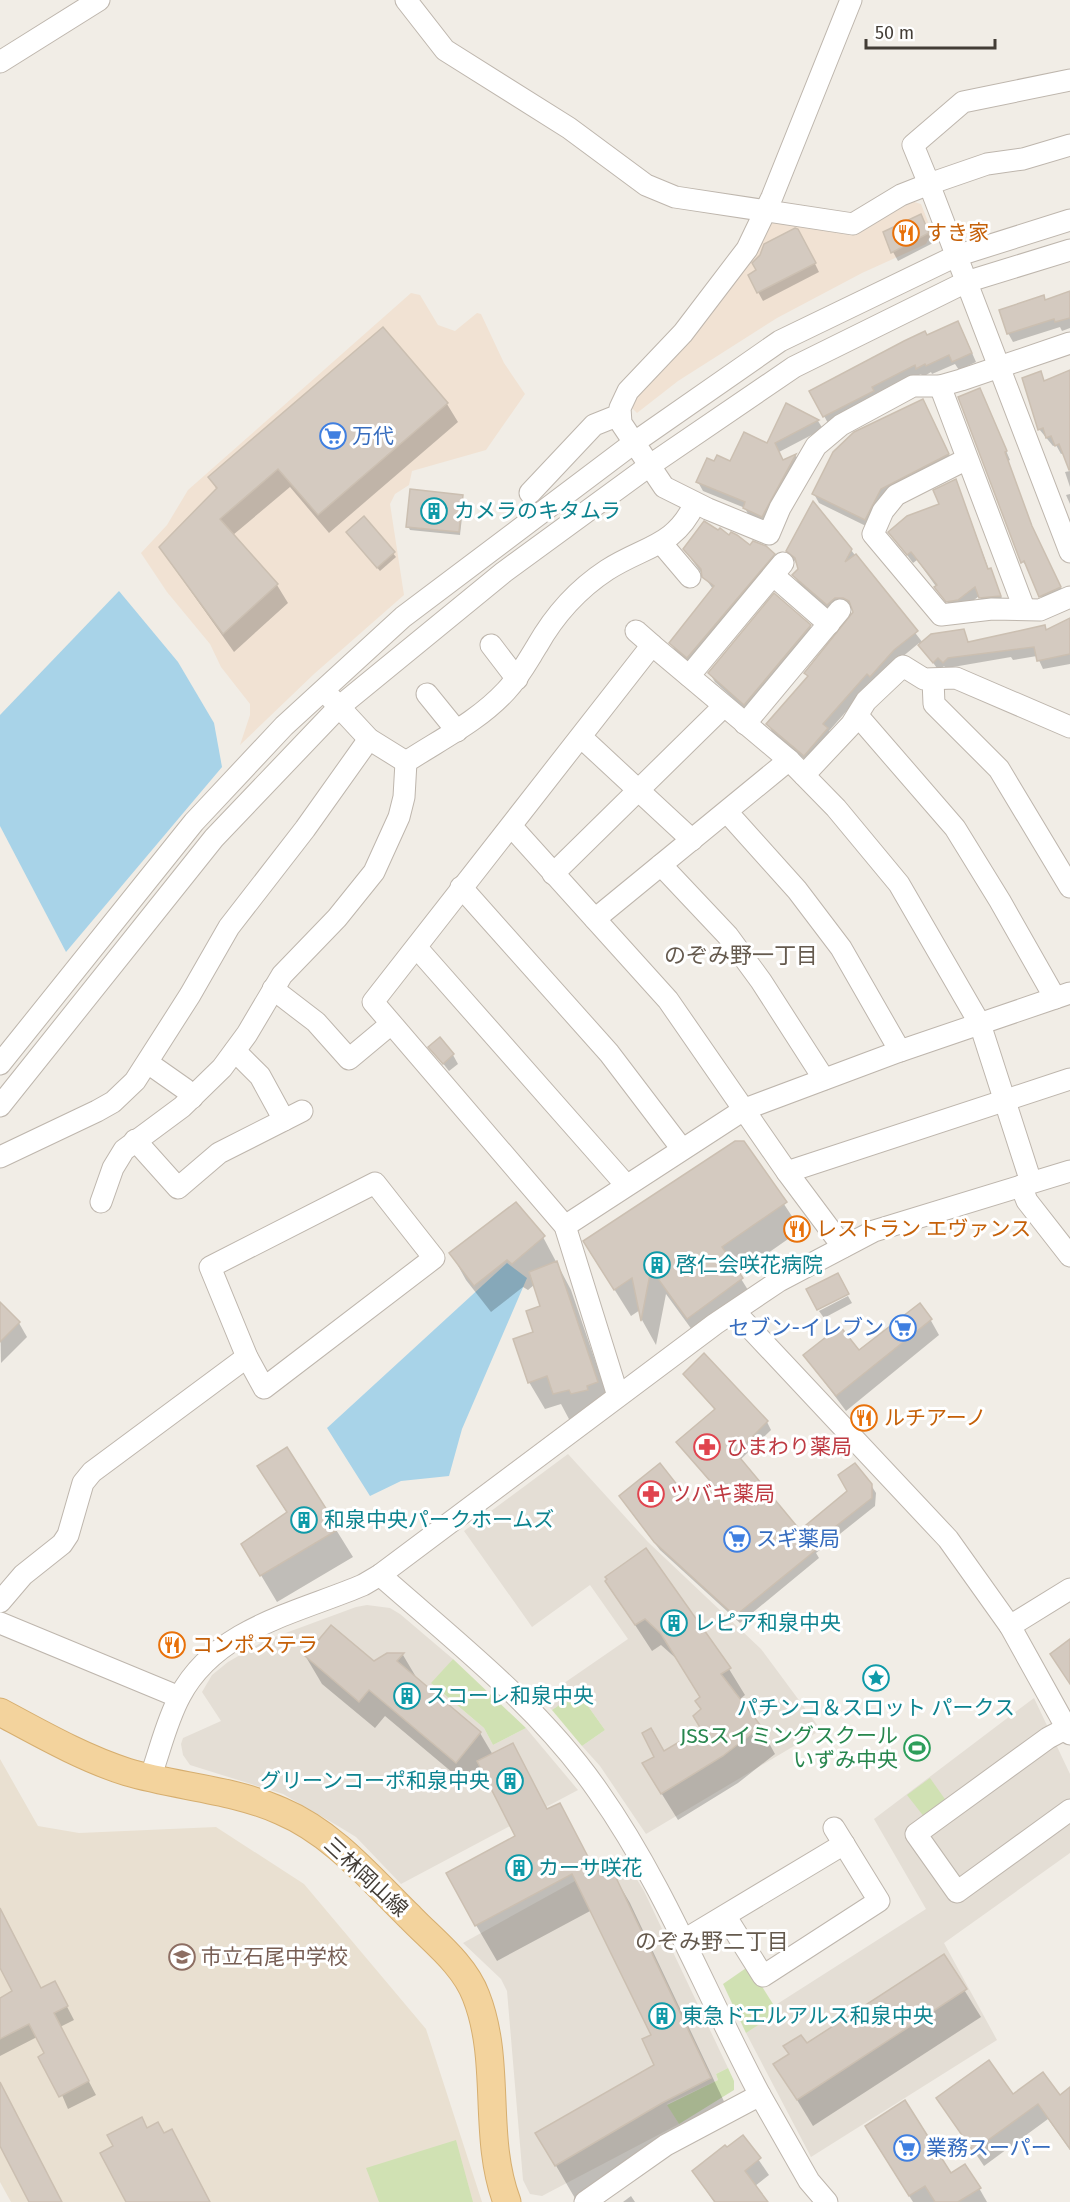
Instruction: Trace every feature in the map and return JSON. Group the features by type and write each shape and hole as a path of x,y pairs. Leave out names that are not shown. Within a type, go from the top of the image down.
{"main road":[{"name":"三林岡山線","path":"0,1712 90,1758 150,1778 225,1793 282,1811 335,1843 459,1966 475,1993 490,2042 497,2162 507,2202"}],"street":[{"path":"0,62 99,0"},
{"path":"406,0 445,50 569,128 646,185 675,197 853,224 901,195 929,184 987,164 1023,159 1070,145"},
{"path":"851,0 747,249 683,333 628,391 619,415 621,423 664,487 695,503 769,534 780,508 816,446 828,435 913,386 939,386 1070,342"},
{"path":"1070,80 963,102 913,146 1070,552"},
{"path":"0,1064 194,822 284,726 403,617 635,442 780,340 956,256 1070,220"},
{"path":"0,1106 213,838 339,707 504,572 649,466 794,367 966,282 1070,250"},
{"path":"939,386 1024,608"},
{"path":"530,493 594,425 619,415"},
{"path":"967,459 896,495 883,511 873,534 941,615 992,609 1040,610 1070,597"},
{"path":"406,762 457,731 489,708 517,679 559,614 587,585 607,570 662,544 681,526 695,503"},
{"path":"662,544 690,577"},
{"path":"688,676 779,570 835,617 746,724"},
{"path":"618,1396 565,1226 373,1002 581,737 644,638 797,767 899,884 980,1024 1005,1099 1026,1184 1027,1201 1070,1256"},
{"path":"491,645 517,679"},
{"path":"595,920 727,812 797,767 858,716 866,701 903,666 924,679 956,678 1070,727"},
{"path":"933,680 934,704 999,769 1065,866 1070,887"},
{"path":"324,690 369,739 406,762"},
{"path":"427,694 457,731"},
{"path":"554,874 724,706"},
{"path":"565,1226 744,1109 900,1051 1063,996 955,828 858,716"},
{"path":"581,737 692,840"},
{"path":"0,1157 113,1101 135,1081 229,927 369,739"},
{"path":"101,1202 113,1168 135,1140 192,1098 235,1051 273,989 298,956 338,918 374,872 399,817 404,797 406,762"},
{"path":"727,812 796,890 841,948 900,1051"},
{"path":"512,827 668,1000 787,1172 843,1247"},
{"path":"661,865 728,936 761,981 824,1079"},
{"path":"461,887 609,1053 682,1149"},
{"path":"417,948 626,1185"},
{"path":"273,989 316,1022 349,1059 391,1024"},
{"path":"135,1140 178,1188 219,1153 293,1116 260,1076 235,1051"},
{"path":"148,1063 185,1089 192,1098"},
{"path":"787,1172 1070,1079"},
{"path":"150,1778 180,1697 194,1674 214,1652 236,1636 352,1589 380,1575 618,1396 779,1281 874,1231 1070,1171"},
{"path":"375,1183 434,1258 264,1388 247,1357 210,1267 375,1183"},
{"path":"735,1312 948,1539 1010,1626 1069,1731 1047,1738 916,1834 957,1892 1070,1810"},
{"path":"0,1602 23,1575 62,1544 68,1535 83,1483 92,1472 247,1357"},
{"path":"380,1575 523,1704 560,1744 597,1790 639,1853 760,2095 809,2181 827,2202"},
{"path":"1010,1626 1070,1589"},
{"path":"0,1623 180,1697"},
{"path":"684,1940 726,1917 839,1836 879,1900 763,1976 726,1917"},
{"path":"585,2202 666,2145 760,2095"}],"shaded area":[{"path":"911,201 921,204 932,232 926,244 862,273 777,318 678,381 637,413 632,408 638,392 769,223 776,219 854,234"},
{"path":"411,293 420,295 438,325 455,331 477,313 481,314 504,363 525,394 486,450 412,471 409,485 395,494 390,504 404,595 314,674 240,745 250,715 250,704 221,667 210,644 167,592 141,553 167,525 188,490"},
{"path":"568,1454 648,1542 761,1649 821,1730 646,1834 600,1766 582,1746 605,1730 578,1692 552,1710 541,1699 628,1639 590,1585 532,1627 464,1531"},
{"path":"367,1605 390,1608 400,1614 453,1659 432,1684 484,1728 493,1745 526,1728 578,1790 401,1884 356,1837 283,1794 190,1765 183,1755 181,1744 183,1738 221,1721 202,1692 212,1675 228,1662 264,1641"},
{"path":"1034,1698 1070,1774 1070,1853 944,1943 997,2040 811,2157 746,2033 777,2012 774,2006 926,1909 874,1819"},
{"name":"市立石尾中学校","path":"0,1759 38,1826 79,1833 216,1827 304,1884 426,2029 482,2202 11,2202 0,2182"},
{"path":"622,1855 644,1891 728,2068 716,2074 718,2080 667,2104 679,2124 542,2196 530,2194 523,2180 507,1991 501,1979 463,1943"}],"green space":[{"path":"453,1659 526,1728 493,1745 484,1728 431,1683"},
{"path":"578,1692 605,1730 582,1746 552,1710"},
{"path":"930,1778 947,1802 925,1818 907,1795"},
{"path":"749,1966 778,2012 746,2033 723,1984"},
{"path":"728,2068 734,2081 734,2090 679,2124 667,2105 718,2080 716,2074"},
{"path":"456,2140 473,2202 379,2202 366,2168"}],"water":[{"path":"119,591 178,662 214,723 222,767 66,952 0,826 0,715"},
{"path":"507,1263 527,1278 462,1429 449,1476 401,1481 370,1496 327,1428"}],"building":[{"name":"すき家","path":"921,214 929,233 891,253 883,232"},
{"path":"795,228 798,229 816,263 757,293 748,275 756,270 752,263 760,255 764,244"},
{"path":"1070,291 1070,318 1055,322 1054,319 1007,334 999,310 1044,295 1045,300"},
{"path":"958,321 972,353 952,362 949,355 916,369 915,365 872,387 874,391 823,417 809,391 925,331 927,335"},
{"name":"万代","path":"383,327 448,403 318,515 278,469 220,519 278,584 223,634 159,547 217,488 208,477"},
{"path":"1070,370 1069,470 1059,444 1055,446 1051,436 1046,438 1043,428 1038,430 1022,378 1041,371 1044,381"},
{"path":"980,388 1007,451 1005,452 1032,526 1061,587 1039,597 1024,561 1021,563 958,397"},
{"path":"923,399 949,454 881,489 865,520 812,494 833,452 854,432"},
{"path":"786,403 819,420 775,443 783,460 796,454 762,517 743,508 745,502 696,482 707,458 714,461 717,455 730,461 744,432 767,443"},
{"path":"956,479 988,569 991,568 1001,596 979,598 975,587 958,600 946,602 934,587 937,585 911,552 907,555 888,532 907,516 939,504 933,490"},
{"name":"カメラのキタムラ","path":"410,489 463,495 459,532 406,527"},
{"path":"813,501 852,549 845,562 856,554 918,631 894,650 870,677 867,674 823,724 828,728 804,756 766,724 808,676 804,673 853,612 849,601 843,598 835,598 827,605 792,575 798,569 795,558 786,551"},
{"path":"364,516 395,552 377,568 346,532"},
{"path":"704,521 729,535 731,532 737,535 750,545 753,541 766,546 775,554 687,658 669,643 714,586 702,577 701,569 683,549"},
{"path":"774,593 811,625 744,705 708,673"},
{"path":"1070,618 1070,654 1037,661 1034,647 948,658 943,663 938,658 933,663 918,645 931,634 964,629 968,642 1045,625 1046,630"},
{"path":"440,1037 454,1054 443,1064 428,1047"},
{"name":"啓仁会咲花病院","path":"735,1141 744,1141 787,1202 722,1247 743,1278 687,1319 651,1269 641,1321 632,1278 614,1290 583,1241"},
{"path":"516,1202 545,1236 512,1264 507,1260 474,1286 449,1253"},
{"path":"557,1261 598,1382 587,1386 588,1390 571,1394 569,1390 553,1394 547,1376 528,1383 513,1339 533,1332 526,1311 540,1306 529,1272"},
{"path":"838,1273 849,1294 817,1310 806,1289"},
{"path":"0,1302 20,1322 0,1342"},
{"path":"920,1303 932,1319 836,1396 803,1355 840,1326 859,1350"},
{"name":"スギ薬局","path":"704,1353 768,1421 736,1453 800,1530 847,1491 838,1475 855,1463 872,1484 872,1498 812,1545 816,1550 735,1616 654,1542 619,1496 660,1463 689,1500 711,1482 676,1442 715,1409 683,1374"},
{"name":"和泉中央パークホームズ","path":"287,1447 339,1529 260,1576 241,1544 287,1512 257,1466"},
{"path":"646,1548 731,1668 721,1674 761,1726 723,1756 661,1794 642,1763 654,1757 642,1733 651,1728 664,1751 701,1729 693,1716 701,1709 695,1701 700,1697 661,1634 645,1619 635,1625 605,1581 607,1579 605,1577"},
{"name":"スコーレ和泉中央","path":"331,1625 374,1661 387,1653 404,1653 397,1661 481,1732 456,1763 369,1690 359,1702 305,1656"},
{"path":"1070,1639 1070,1684 1050,1654"},
{"path":"513,1743 547,1809 560,1803 596,1872 610,1865 711,2078 662,2103 555,2166 535,2133 654,2065 642,2039 651,2035 572,1874 475,1926 446,1873 515,1836 477,1761"},
{"path":"0,1908 41,1988 55,1981 68,2006 54,2013 89,2081 59,2097 38,2057 44,2053 29,2024 0,2039 0,1998 12,1991 0,1968"},
{"path":"944,1954 967,1989 797,2100 773,2064 789,2054 783,2046 801,2035 807,2043"},
{"path":"989,2060 1013,2094 1043,2072 1060,2095 1070,2087 1070,2149 1038,2104 973,2151 936,2098"},
{"path":"0,2082 62,2202 29,2202 0,2146"},
{"name":"業務スーパー","path":"905,2100 951,2173 965,2164 981,2188 958,2202 935,2202 925,2186 909,2196 865,2126"},
{"path":"142,2117 147,2128 158,2122 164,2133 172,2129 210,2202 126,2202 100,2153 113,2146 107,2135"},
{"path":"743,2135 761,2158 745,2171 768,2202 715,2202 692,2171 725,2145 727,2147"}],"place":[{"name":"すき家","path":"906,233"},
{"name":"万代","path":"333,436"},
{"name":"カメラのキタムラ","path":"434,511"},
{"name":"レストラン エヴァンス","path":"797,1229"},
{"name":"啓仁会咲花病院","path":"657,1265"},
{"name":"セブン-イレブン","path":"903,1328"},
{"name":"ルチアーノ","path":"864,1418"},
{"name":"ひまわり薬局","path":"707,1447"},
{"name":"ツバキ薬局","path":"651,1494"},
{"name":"和泉中央パークホームズ","path":"304,1520"},
{"name":"スギ薬局","path":"737,1539"},
{"name":"レピア和泉中央","path":"674,1623"},
{"name":"コンポステラ","path":"172,1645"},
{"name":"パチンコ＆スロット パークス","path":"876,1678"},
{"name":"スコーレ和泉中央","path":"407,1696"},
{"name":"JSSスイミングスクール いずみ中央","path":"917,1748"},
{"name":"グリーンコーポ和泉中央","path":"510,1781"},
{"name":"カーサ咲花","path":"519,1868"},
{"name":"市立石尾中学校","path":"182,1957"},
{"name":"東急ドエルアルス和泉中央","path":"662,2016"},
{"name":"業務スーパー","path":"907,2148"}],"district":[{"name":"のぞみ野一丁目","path":"741,955"},
{"name":"のぞみ野二丁目","path":"712,1941"}]}
